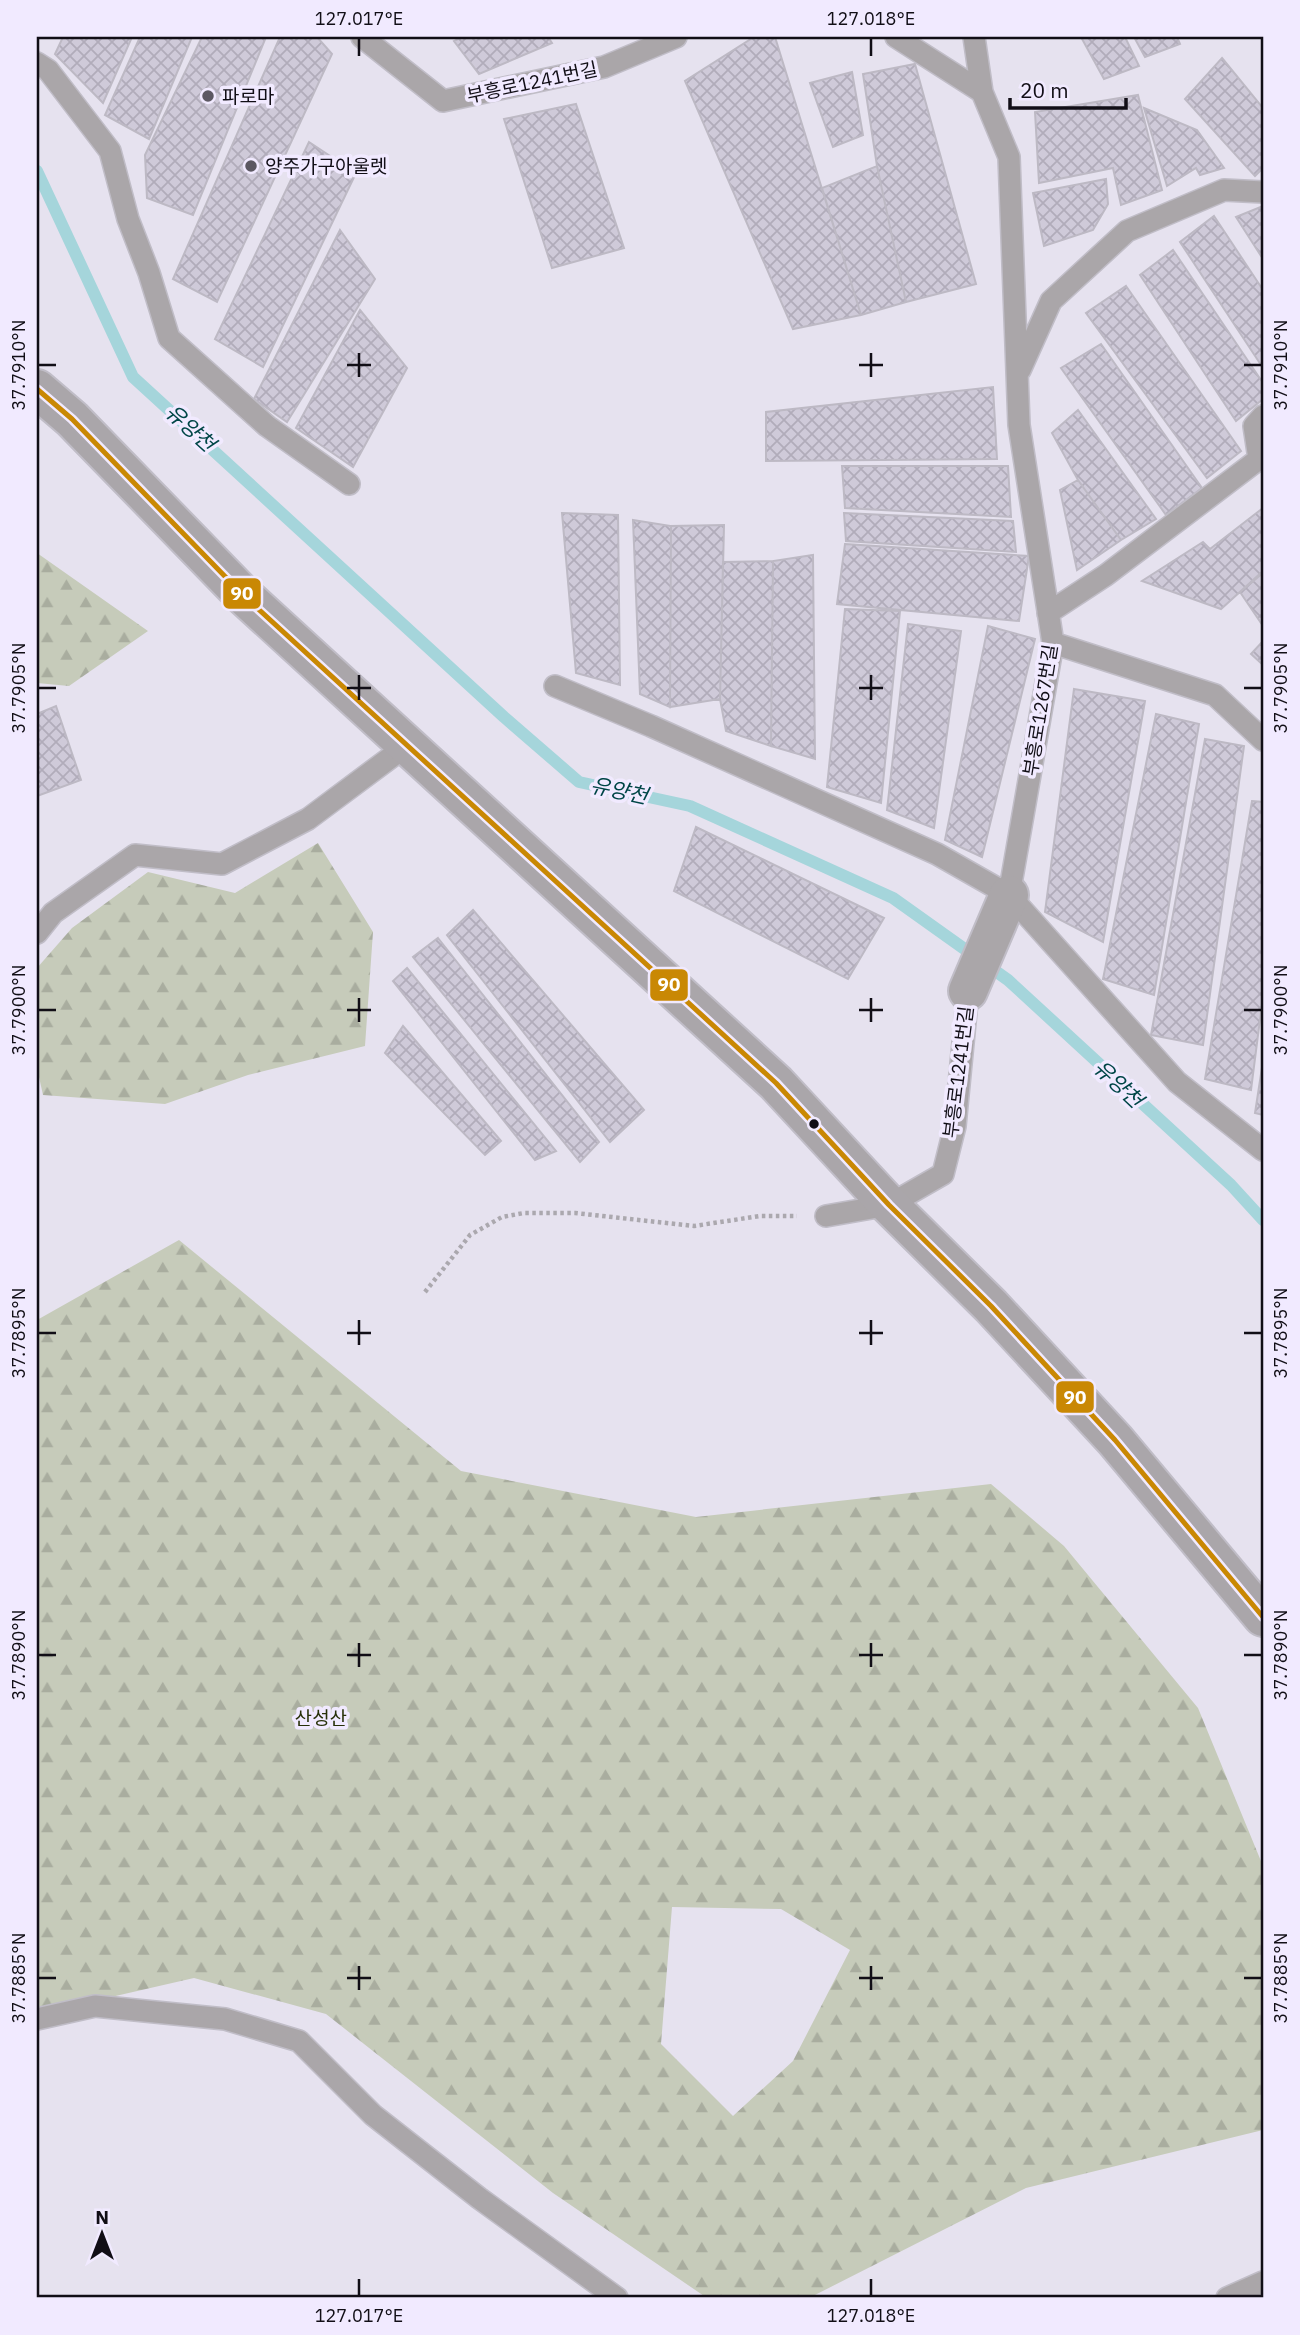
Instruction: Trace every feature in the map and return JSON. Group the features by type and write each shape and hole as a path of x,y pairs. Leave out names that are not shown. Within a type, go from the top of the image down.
{"main road":[{"path":"37,389 72,419 244,596 776,1083 889,1205 991,1306 1115,1440 1263,1618"}],"street":[{"path":"968,991 1009,895"}],"lane":[{"name":"부흥로1241번길","path":"362,37 443,101 604,67 676,37"},
{"path":"895,37 982,92"},
{"name":"부흥로1267번길","path":"974,37 982,92 1009,157 1019,425 1053,643 1009,895"},
{"path":"37,63 48,70 110,151 128,219 149,273 169,338 267,426 349,484"},
{"path":"1017,376 1051,301 1127,231 1224,190 1263,192"},
{"path":"1048,613 1106,575 1259,459 1254,426 1263,416"},
{"path":"1053,643 1215,695 1263,740"},
{"path":"555,686 937,854 1009,895 1177,1082 1263,1150"},
{"path":"37,933 53,913 135,855 222,864 308,819 406,746"},
{"name":"부흥로1241번길","path":"826,1216 889,1205 943,1174 955,1126 968,991"},
{"path":"37,2019 95,2006 225,2019 299,2041 373,2115 479,2198 617,2298"},
{"path":"1227,2298 1263,2282"}],"path":[{"path":"425,1292 470,1235 502,1217 524,1213 575,1213 694,1226 760,1216 826,1216"}],"green space":[{"path":"37,553 148,631 69,686 37,683"},
{"path":"318,843 373,932 365,1046 248,1075 165,1104 43,1095 37,1068 37,968 72,928 148,872 235,893"},
{"name":"산성산","path":"179,1240 461,1471 696,1517 991,1484 1064,1546 1198,1708 1263,1866 1263,2130 1026,2188 809,2298 707,2298 553,2193 326,2014 194,1978 37,2014 37,1320","holes":["672,1907 781,1909 850,1950 793,2061 733,2116 661,2044"]}],"building":[{"path":"63,37 132,37 103,103 55,54"},
{"path":"140,37 192,37 149,139 105,115"},
{"name":"파로마","path":"202,37 266,37 193,215 147,198 145,155"},
{"name":"양주가구아울렛","path":"280,37 317,37 332,54 217,302 173,279"},
{"path":"462,37 548,37 552,43 479,74 454,41"},
{"path":"754,37 775,37 861,315 793,329 685,81"},
{"path":"1081,37 1125,37 1139,66 1104,79"},
{"path":"1134,37 1177,37 1180,44 1145,57"},
{"path":"1222,58 1263,108 1263,168 1255,176 1185,99"},
{"path":"915,64 976,284 906,302 877,166 863,74"},
{"path":"852,72 863,135 833,147 810,83"},
{"path":"1138,95 1162,190 1121,205 1113,168 1039,183 1035,112"},
{"path":"576,104 624,248 552,268 504,119"},
{"path":"1144,108 1197,130 1224,168 1200,175 1196,168 1167,186"},
{"path":"309,142 356,173 263,367 215,339"},
{"path":"877,166 906,302 861,315 822,188"},
{"path":"1106,179 1108,204 1093,230 1044,246 1033,193"},
{"path":"1263,206 1263,259 1236,217"},
{"path":"1214,216 1263,290 1263,368 1180,242"},
{"path":"340,230 375,279 287,422 254,399"},
{"path":"1173,250 1263,383 1263,399 1236,421 1140,275"},
{"path":"1126,286 1241,451 1207,478 1086,313"},
{"path":"360,310 407,368 353,467 296,428"},
{"path":"1101,344 1202,488 1166,515 1061,368"},
{"path":"993,387 997,459 766,461 766,412"},
{"path":"1078,410 1156,519 1121,540 1078,480 1052,433"},
{"path":"842,466 1008,466 1011,517 845,508"},
{"path":"1078,480 1121,540 1077,570 1060,490"},
{"path":"1263,508 1263,571 1221,609 1142,581 1203,542 1210,549"},
{"path":"562,513 618,515 620,685 576,673"},
{"path":"844,513 1013,521 1016,552 846,541"},
{"path":"633,520 671,526 670,707 640,694"},
{"path":"724,525 720,699 670,707 671,526"},
{"path":"845,544 1029,556 1019,621 837,604"},
{"path":"813,555 815,759 771,746 773,561"},
{"path":"773,561 771,746 726,731 720,699 723,562"},
{"path":"1263,573 1263,626 1240,592"},
{"path":"845,609 900,611 881,803 827,787"},
{"path":"908,624 961,631 934,828 887,810"},
{"path":"988,626 1035,639 982,857 945,840"},
{"path":"1263,641 1263,665 1251,654"},
{"path":"1074,689 1145,701 1103,942 1045,912"},
{"path":"56,706 81,780 37,796 37,714"},
{"path":"1156,714 1199,724 1154,995 1103,979"},
{"path":"1205,739 1244,746 1203,1045 1151,1035"},
{"path":"1252,801 1263,802 1263,996 1251,1090 1205,1079"},
{"path":"696,827 884,918 848,979 674,891"},
{"path":"473,910 644,1110 610,1142 447,935"},
{"path":"438,938 599,1142 580,1162 413,957"},
{"path":"407,968 556,1151 535,1160 393,981"},
{"path":"403,1026 501,1141 485,1155 385,1053"},
{"path":"1263,1061 1263,1115 1255,1113"}],"waterway":[{"name":"유양천","path":"37,171 133,377 504,717 579,782 690,806 893,898 1008,980 1231,1185 1263,1220"}],"transit line":[{"name":"90","path":"37,389 72,419 244,596 776,1083 889,1205 991,1306 1115,1440 1263,1617"}],"place":[{"name":"파로마","path":"208,96"},
{"name":"양주가구아울렛","path":"251,166"}]}
